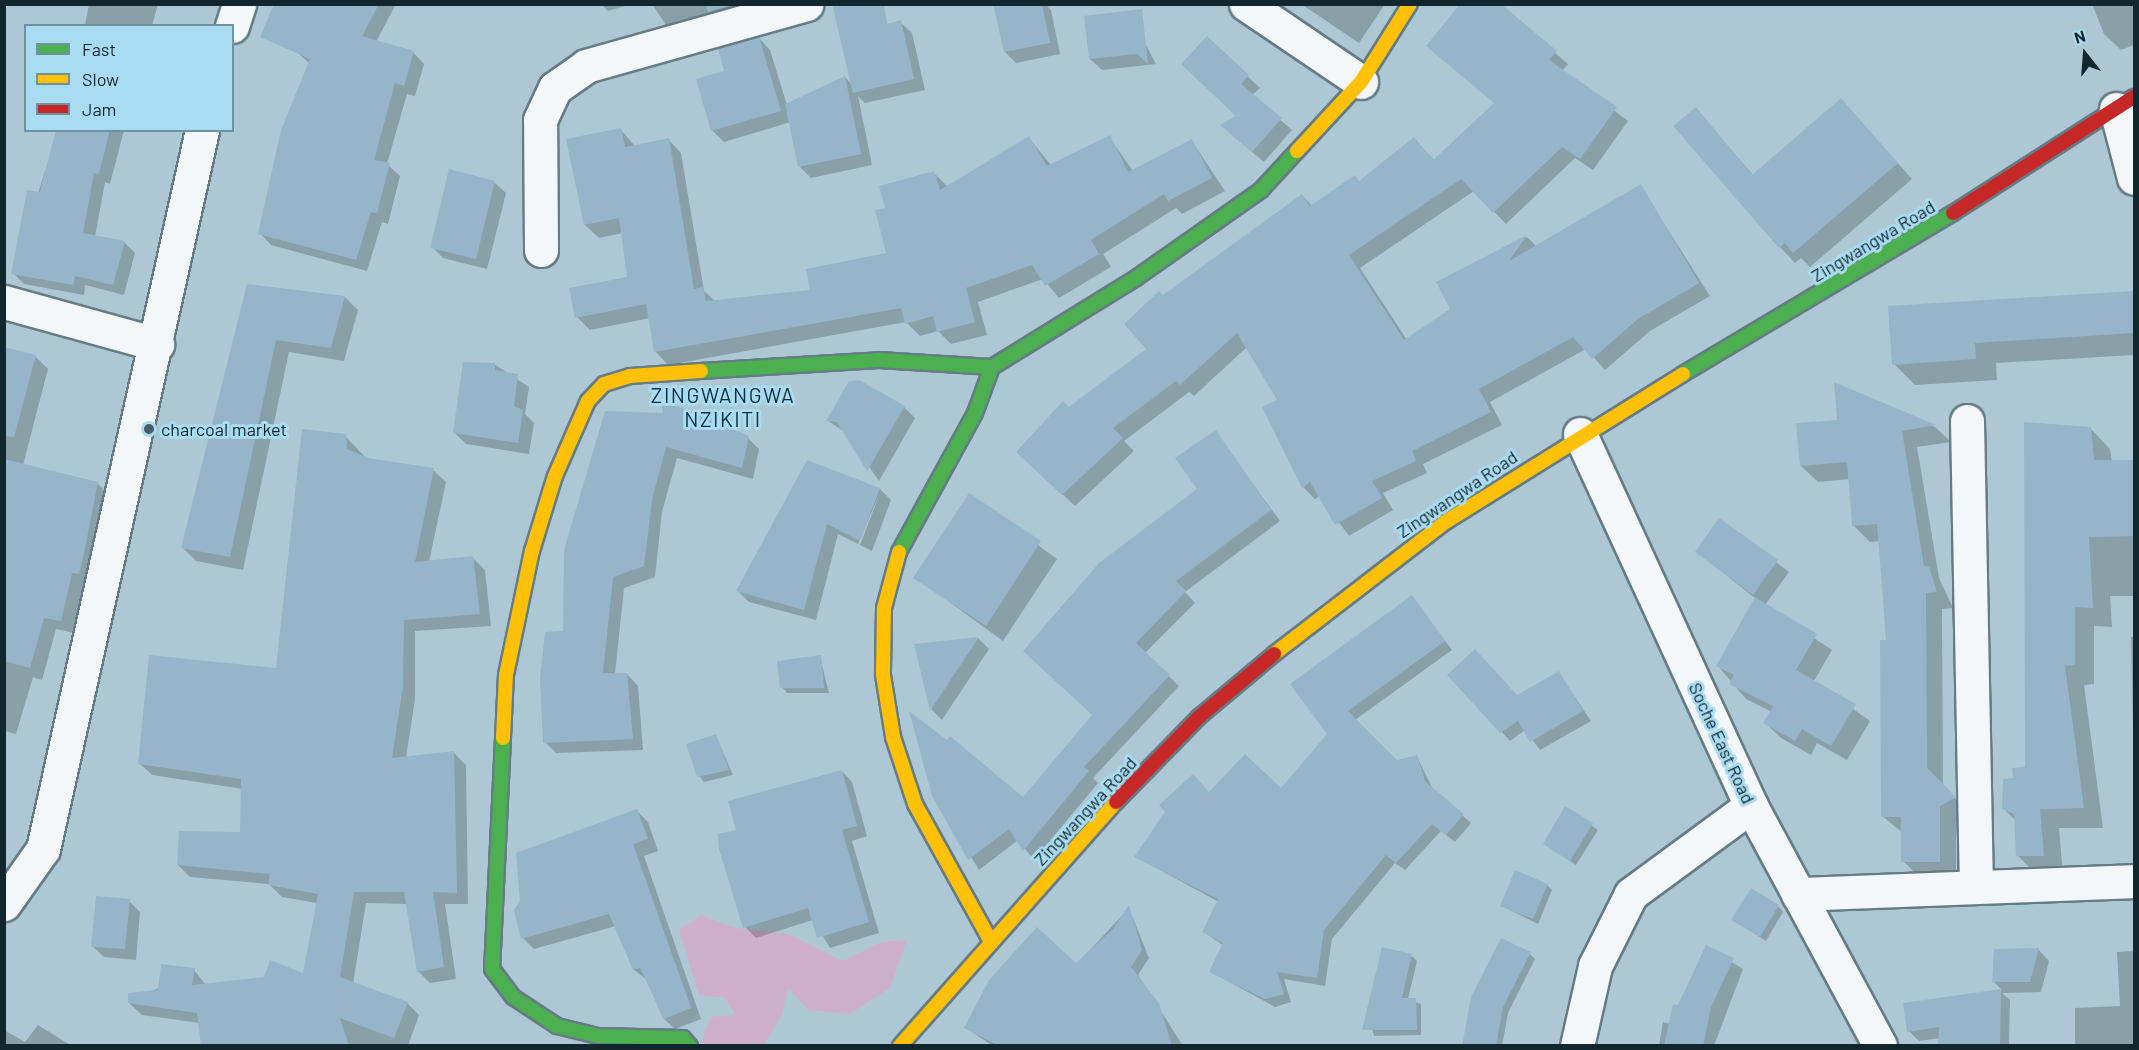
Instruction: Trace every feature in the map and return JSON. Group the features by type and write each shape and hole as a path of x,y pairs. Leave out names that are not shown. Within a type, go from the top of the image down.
{"street":[{"path":"233,24 239,4"},
{"path":"541,250 540,120 555,88 586,66 806,4"},
{"path":"1246,4 1360,82"},
{"path":"690,1046 683,1038 598,1036 557,1026 513,997 492,969 506,675 531,551 555,476 583,412 604,384 630,376 879,360 992,367 1136,278 1261,190 1360,82 1410,4"},
{"path":"2125,103 2134,178"},
{"name":"Zingwangwa Road","path":"900,1046 990,940 1199,717 1334,604 1447,521 1580,434 1897,249 2125,103"},
{"path":"4,904 43,849 157,344 202,132"},
{"path":"4,302 157,344"},
{"path":"990,940 915,804 893,737 883,675 884,608 900,550 975,413 992,367"},
{"path":"1967,421 1976,884"},
{"name":"Soche East Road","path":"1580,434 1751,806 1880,1046"},
{"path":"1576,1046 1595,966 1632,894 1751,806"},
{"path":"1798,894 1976,884 2134,881"}],"shaded area":[{"path":"701,915 736,928 789,934 843,961 881,942 907,940 890,988 850,1014 808,1010 788,988 782,1015 764,1045 705,1046 701,1042 711,1017 735,1015 725,998 699,995 679,930"}],"building":[{"path":"274,4 379,4 362,36 414,51 404,86 395,83 374,160 390,163 377,213 371,212 356,260 258,234 281,130 310,59 260,37"},
{"path":"705,4 735,4 708,12"},
{"path":"832,4 884,4 887,24 901,20 914,79 853,93"},
{"path":"993,4 1042,4 1050,43 1004,52"},
{"path":"1460,4 1501,4 1557,51 1549,60 1617,107 1580,159 1562,147 1493,213 1461,179 1349,255 1404,340 1450,309 1436,282 1527,235 1509,261 1641,184 1699,283 1638,319 1592,359 1573,337 1479,389 1491,412 1412,451 1416,461 1372,481 1382,498 1335,525 1310,482 1302,488 1262,407 1277,400 1237,333 1180,385 1176,381 1113,428 1123,438 1062,495 1016,452 1063,401 1069,407 1146,349 1124,324 1159,291 1163,295 1302,194 1310,206 1355,175 1359,181 1414,137 1433,160 1494,103 1426,46"},
{"path":"1142,9 1148,64 1137,54 1089,59 1084,16"},
{"path":"1207,36 1249,75 1241,84 1282,118 1252,152 1220,125 1236,116 1181,64"},
{"path":"759,37 781,111 711,131 696,79 724,71 718,48"},
{"path":"845,76 861,154 798,167 785,104"},
{"path":"1841,98 1898,163 1793,253 1785,243 1779,248 1673,126 1696,107 1752,175"},
{"path":"621,128 625,147 669,138 694,289 703,287 706,301 810,290 806,269 886,253 875,210 885,208 879,186 934,171 940,190 1029,136 1047,166 1110,135 1128,172 1192,139 1212,178 1168,201 1164,194 1091,240 1099,254 1045,286 1032,265 966,288 975,322 937,332 933,316 905,324 901,308 654,352 646,304 575,318 569,288 627,277 619,218 584,225 566,139"},
{"path":"55,132 110,132 99,174 94,173 83,233 125,241 113,285 75,276 73,285 11,274 27,190 40,192"},
{"path":"449,169 495,181 476,259 430,248"},
{"path":"247,284 345,296 331,348 276,340 230,557 181,548"},
{"path":"2134,291 2134,333 1975,343 1976,359 1892,365 1888,306"},
{"path":"4,347 36,355 14,437 4,436"},
{"path":"463,362 495,363 495,370 518,374 514,406 523,410 518,443 453,433"},
{"path":"859,380 905,406 867,471 837,422 826,421 849,381"},
{"path":"1834,382 1936,425 1902,431 1924,566 1929,567 1937,592 1926,593 1927,768 1956,797 1940,806 1940,862 1901,862 1901,817 1881,817 1880,640 1886,640 1877,524 1852,526 1847,462 1800,466 1796,423 1837,420"},
{"path":"661,399 749,436 742,468 666,447 652,500 644,566 613,577 603,673 627,673 633,739 543,743 540,679 545,632 563,631 564,550 605,411 663,413"},
{"path":"2024,422 2091,427 2094,460 2134,460 2134,536 2089,537 2093,608 2075,607 2075,665 2065,666 2084,808 2040,809 2044,856 2016,856 2014,814 2002,809 2003,779 2013,778 2012,768 2025,767"},
{"path":"302,429 346,434 347,449 368,458 434,468 415,562 473,556 480,614 404,620 403,686 392,758 454,751 457,893 433,892 444,967 417,972 404,892 354,892 340,977 408,1002 394,1038 340,1018 349,1046 201,1046 197,1013 128,1003 128,993 158,990 161,964 195,968 192,985 264,977 270,960 303,973 318,894 268,885 270,874 177,865 179,831 240,832 241,779 138,764 149,655 276,668"},
{"path":"1216,430 1271,510 1176,581 1186,591 1136,643 1170,675 1084,767 1089,771 1023,851 1009,829 968,860 932,796 909,711 947,740 950,736 1023,797 1092,715 1023,651 1099,563 1197,489 1175,458"},
{"path":"4,459 98,482 79,574 72,573 61,621 44,618 30,668 4,661"},
{"path":"807,460 880,488 860,541 827,524 804,610 736,591"},
{"path":"969,493 1041,541 986,626 913,578"},
{"path":"1719,518 1778,560 1753,595 1695,552"},
{"path":"1412,595 1445,641 1348,711 1397,760 1417,755 1425,781 1464,814 1446,835 1432,824 1396,863 1386,855 1324,930 1317,978 1277,972 1284,994 1265,999 1209,972 1223,943 1202,932 1218,899 1134,857 1165,812 1159,805 1193,774 1209,792 1245,754 1281,788 1327,734 1290,684"},
{"path":"1755,597 1817,634 1796,670 1856,704 1831,746 1802,729 1795,741 1763,723 1773,706 1729,684 1734,675 1716,666"},
{"path":"979,637 930,711 914,644"},
{"path":"1475,649 1517,695 1559,671 1583,711 1530,742 1518,721 1500,733 1447,675"},
{"path":"821,655 824,688 780,688 777,661"},
{"path":"716,734 729,770 697,777 686,744"},
{"path":"842,770 857,826 842,830 869,922 817,938 808,908 743,928 719,849 718,834 736,830 728,801"},
{"path":"1565,806 1593,823 1570,861 1543,844"},
{"path":"637,809 648,839 633,844 691,1008 664,1019 640,968 633,970 609,914 521,939 514,910 520,901 516,853"},
{"path":"1515,870 1548,884 1533,919 1500,906"},
{"path":"1751,888 1779,905 1760,937 1731,920"},
{"path":"96,896 130,899 125,949 91,947"},
{"path":"1129,905 1142,950 1131,967 1159,1003 1172,1046 999,1046 964,1028 989,980 1037,927 1076,963 1113,929"},
{"path":"1501,938 1531,952 1503,1007 1496,1046 1462,1046 1471,997"},
{"path":"1706,945 1734,958 1711,1007 1703,1046 1664,1046 1673,1004 1678,1005"},
{"path":"1382,947 1412,954 1402,998 1416,998 1417,1030 1362,1030"},
{"path":"2039,948 2030,982 1992,982 1994,949"},
{"path":"2001,989 2000,1046 1938,1046 1939,1027 1907,1032 1903,1003"}],"traffic: fast":[{"path":"899,552 975,413 992,367 1136,278 1261,190 1297,151"},
{"path":"1683,374 1953,213"},
{"path":"701,371 879,360 992,367"},
{"path":"503,738 492,969 513,997 557,1026 598,1036 683,1038 690,1046"}],"traffic: slow":[{"path":"1297,151 1361,82 1410,4"},
{"path":"503,738 506,675 532,551 555,476 588,401 604,384 630,376 701,371"},
{"path":"1274,654 1447,521 1683,374"},
{"path":"899,552 884,608 883,675 893,737 915,804 990,940"},
{"path":"900,1046 1116,802"}],"traffic: jam":[{"path":"1953,213 2134,97"},
{"path":"1116,802 1199,717 1274,654"}],"place":[{"name":"charcoal market","path":"149,429"}],"district":[{"name":"ZINGWANGWA NZIKITI","path":"723,407"}]}
